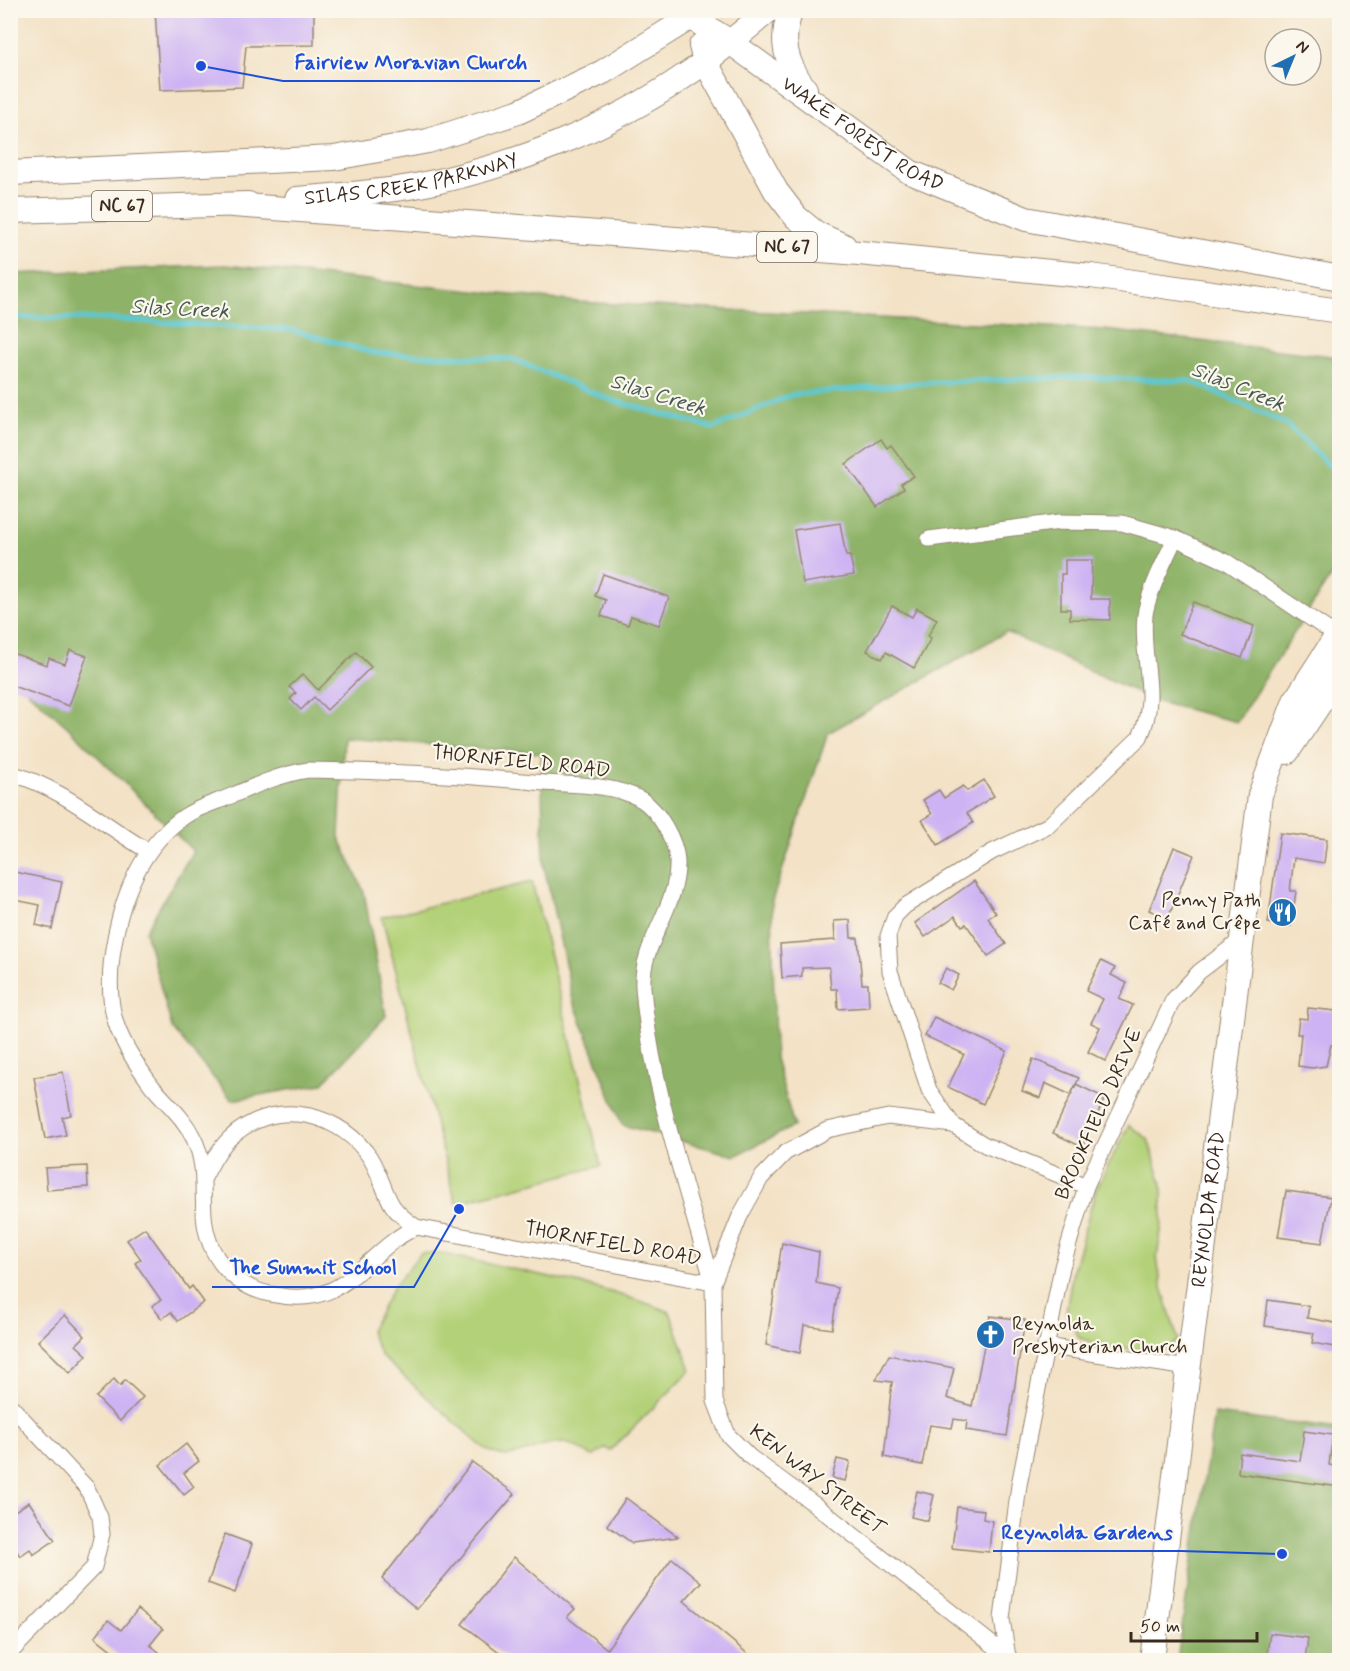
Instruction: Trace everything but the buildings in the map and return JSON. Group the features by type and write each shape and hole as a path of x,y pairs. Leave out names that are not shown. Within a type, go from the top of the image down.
{"main road":[{"name":"SILAS CREEK PARKWAY","path":"10,211 67,207 233,205 414,186 466,174 539,151 611,120 686,75 769,10"},
{"path":"791,10 785,29 786,57 789,65 818,105"},
{"name":"SILAS CREEK PARKWAY","path":"10,173 334,158 428,141 518,112 603,72 697,14"},
{"name":"WAKE FOREST ROAD","path":"697,14 730,42 910,172 1026,219 1340,278"},
{"path":"697,14 705,61 776,192 796,217 817,234 859,253"},
{"name":"NC 67","path":"233,205 859,253 1091,276 1340,311"},
{"name":"REYNOLDA ROAD","path":"1152,1660 1260,795 1295,701 1338,635"},
{"name":"REYNOLDA ROAD","path":"1260,795 1340,673"}],"street":[{"path":"929,539 1060,522 1122,523 1175,538 1227,562 1338,635"},
{"path":"953,1125 929,1090 891,971 888,936 895,916 905,906 992,852 1049,825 1140,736 1149,717 1150,690 1143,649 1145,612 1175,538"},
{"name":"THORNFIELD ROAD","path":"204,1178 221,1148 238,1131 275,1114 303,1114 322,1119 353,1137 378,1171 392,1204 416,1227 713,1283 669,1123 651,1040 643,971 673,893 677,862 671,839 643,801 615,792 569,785 458,775 308,770 249,788 186,815 148,851 127,892 120,914 111,959 113,1005 120,1035 131,1055 153,1087 185,1120 192,1134 201,1159 204,1178 204,1216 214,1255 240,1283 274,1295 300,1298 331,1291 349,1282 393,1241 416,1227"},
{"path":"10,773 45,786 89,810 122,836 148,851"},
{"name":"BROOKFIELD DRIVE","path":"1002,1619 1019,1485 1045,1346 1062,1267 1086,1186 1173,1000 1199,972 1241,940"},
{"name":"KEN WAY STREET","path":"1010,1659 814,1504 750,1457 728,1435 715,1401 713,1283 732,1232 755,1186 772,1165 797,1145 827,1130 888,1117 953,1125 985,1145 1086,1186"},
{"path":"1045,1346 1188,1368"},
{"path":"10,1405 87,1488 100,1516 102,1534 94,1568 10,1653"},
{"name":"KEN WAY STREET","path":"1002,1619 1010,1659"}],"green space":[{"path":"226,265 578,302 1105,330 1339,357 1339,563 1237,722 1158,702 1006,632 828,733 772,901 775,1058 794,1126 735,1156 622,1125 573,1000 544,866 541,753 344,738 339,837 364,892 386,1016 322,1084 232,1100 172,1028 145,931 193,851 74,733 11,676 11,274"},
{"path":"532,882 601,1166 456,1203 382,917"},
{"path":"1129,1125 1148,1139 1162,1184 1162,1224 1157,1257 1161,1284 1178,1340 1164,1350 1110,1348 1079,1338 1066,1312 1073,1271 1096,1189"},
{"path":"421,1253 443,1254 558,1278 615,1293 670,1312 691,1370 610,1451 606,1448 594,1456 563,1443 551,1444 511,1456 490,1452 381,1356 370,1331 394,1286"},
{"path":"1214,1414 1339,1429 1339,1660 1177,1660"}],"waterway":[{"name":"Silas Creek","path":"10,317 105,319 292,330 374,353 512,359 611,400 713,428 791,395 918,383 1073,377 1191,381 1286,424 1340,476"}],"place":[{"name":"Fairview Moravian Church","path":"201,66"},
{"name":"Penny Path Café and Crêpe","path":"1282,912"},
{"name":"The Summit School","path":"459,1209"},
{"name":"Reynolda Presbyterian Church","path":"991,1335"},
{"name":"Reynolda Gardens","path":"1282,1554"}]}
